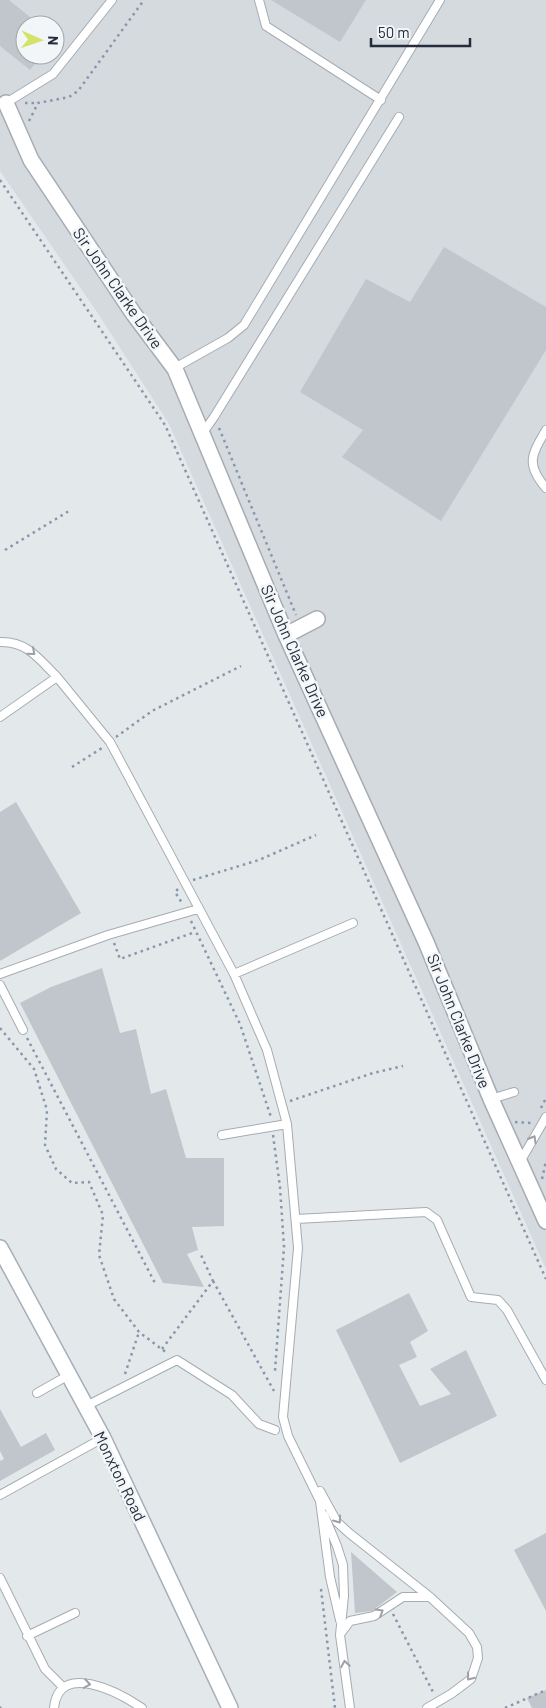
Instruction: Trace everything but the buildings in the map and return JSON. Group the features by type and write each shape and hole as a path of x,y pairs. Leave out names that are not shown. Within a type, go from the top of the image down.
{"street":[{"name":"Sir John Clarke Drive","path":"6,103 31,160 133,313 178,367 202,434 286,635 426,942 491,1099 546,1221"},
{"path":"286,635 316,619"},
{"name":"Monxton Road","path":"0,1248 103,1438 230,1708"}],"lane":[{"path":"6,103 53,74 112,0"},
{"path":"259,0 266,26 381,100"},
{"path":"178,367 228,338 244,324 440,0"},
{"path":"202,434 399,117"},
{"path":"546,430 533,452 532,463 539,480 546,488"},
{"path":"0,642 12,641 28,648 57,677 110,742 234,974 267,1050 287,1124 298,1248 283,1417 294,1449 320,1501 330,1577 340,1620"},
{"path":"0,717 57,677"},
{"path":"0,974 108,935 198,908"},
{"path":"234,974 353,923"},
{"path":"0,985 23,1030"},
{"path":"491,1099 514,1092"},
{"path":"520,1162 546,1117"},
{"path":"222,1135 287,1124"},
{"path":"296,1219 426,1212 437,1220 471,1297 498,1300 507,1310 546,1380"},
{"path":"86,1406 176,1360 232,1395 259,1424 275,1430"},
{"path":"37,1393 69,1375"},
{"path":"0,1495 103,1438"},
{"path":"294,1449 337,1522 349,1534 430,1597 469,1633 477,1647 478,1658 471,1678 427,1708"},
{"path":"321,1510 343,1565 344,1596 340,1620 340,1635 350,1708"},
{"path":"0,1578 45,1670 63,1687"},
{"path":"340,1635 350,1622 374,1616 403,1598 430,1597"},
{"path":"27,1636 76,1613"},
{"path":"54,1708 55,1698 63,1687 83,1682 101,1687 128,1699 142,1708"}],"path":[{"path":"0,180 165,425 546,1279"},
{"path":"5,550 69,512"},
{"path":"72,767 152,711 241,666"},
{"path":"275,1372 284,1247 280,1187 272,1128 264,1092 240,1024 195,932 188,912 175,892 185,883 259,860 316,835"},
{"path":"107,946 115,943 120,959 195,932"},
{"path":"0,1028 34,1069 47,1110 45,1145 56,1169 72,1183 89,1182 103,1215 99,1255 114,1299 139,1332 176,1360"},
{"path":"23,1030 155,1283"},
{"path":"282,1103 372,1073 403,1066"},
{"path":"542,1182 546,1161"},
{"path":"201,1255 274,1391"},
{"path":"162,1349 214,1282"},
{"path":"120,1390 139,1332"},
{"path":"274,1399 275,1381"},
{"path":"321,1588 335,1708"},
{"path":"392,1612 438,1702"},
{"path":"505,1708 546,1690"}],"shaded area":[{"path":"0,0 546,0 546,1269 169,424 97,312 0,171"}]}
